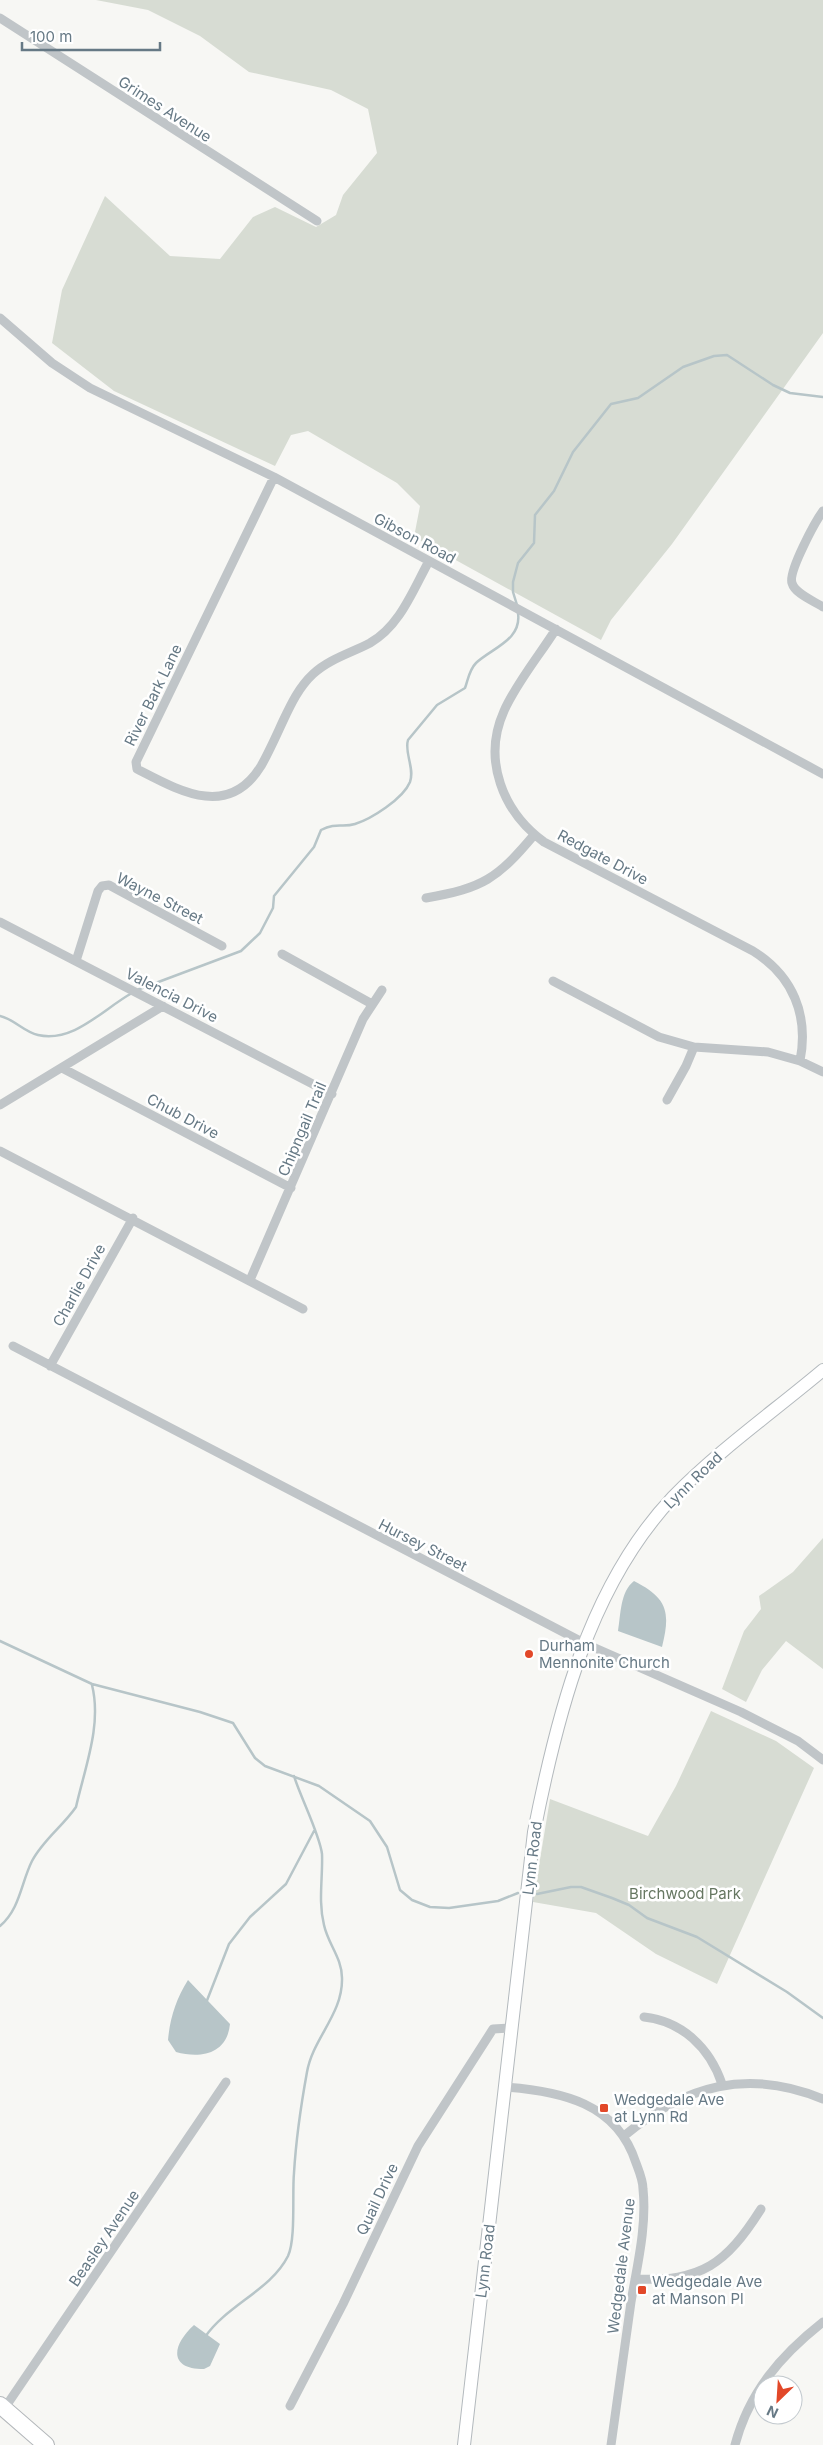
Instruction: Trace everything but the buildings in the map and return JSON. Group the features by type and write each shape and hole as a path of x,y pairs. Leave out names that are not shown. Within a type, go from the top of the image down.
{"highway":[{"path":"2,2407 46,2445"}],"street":[{"name":"Grimes Avenue","path":"0,18 317,221"},
{"name":"Gibson Road","path":"0,318 52,363 90,388 274,477 823,774"},
{"name":"River Bark Lane","path":"274,477 136,762 137,769 194,796 217,796 228,793 246,783 261,766 304,684 326,665 371,642 392,625 429,561"},
{"path":"823,511 805,543 791,577 792,585 801,594 823,607"},
{"name":"Redgate Drive","path":"556,629 504,710 496,740 496,768 506,801 515,815 534,835 544,842 753,951 776,968 794,992 802,1018 804,1032 800,1061"},
{"path":"426,898 472,888 486,882 510,863 534,835"},
{"name":"Wayne Street","path":"76,960 98,891 102,886 109,885 222,946"},
{"name":"Valencia Drive","path":"0,922 332,1094"},
{"path":"282,954 372,1004"},
{"path":"553,981 659,1037 694,1047 768,1052 800,1061 823,1072"},
{"name":"Chipngail Trail","path":"250,1280 372,1004 382,990"},
{"path":"0,1105 163,1006"},
{"path":"668,1100 694,1047"},
{"name":"Chub Drive","path":"62,1068 291,1188"},
{"path":"0,1151 133,1218 304,1309"},
{"name":"Charlie Drive","path":"50,1366 133,1218"},
{"name":"Hursey Street","path":"13,1346 586,1644 742,1712 798,1741 823,1760"},
{"name":"Lynn Road","path":"464,2445 529,1875 540,1800 562,1712 586,1644 628,1557 664,1508 704,1467 823,1370"},
{"path":"644,2017 664,2021 689,2033 708,2057 722,2084"},
{"name":"Quail Drive","path":"290,2406 343,2304 391,2200 430,2125 493,2028 512,2028"},
{"name":"Beasley Avenue","path":"2,2407 226,2082"},
{"path":"624,2136 662,2107 722,2084 771,2084 800,2090 823,2099"},
{"name":"Wedgedale Avenue","path":"505,2087 544,2092 591,2106 600,2112 624,2136 634,2155 643,2186 642,2230 611,2445"},
{"path":"635,2279 658,2280 685,2276 712,2266 742,2239 762,2209"},
{"path":"735,2445 748,2408 772,2369 788,2351 823,2322"}],"green space":[{"path":"96,0 823,0 823,333 672,544 611,620 601,640 414,537 420,506 397,483 308,431 291,435 275,466 114,391 52,343 62,290 105,196 170,256 220,259 253,217 275,207 316,227 336,215 343,195 377,153 368,109 331,90 249,72 200,36 148,10"},
{"path":"823,1538 823,1669 786,1641 762,1670 746,1702 722,1689 744,1631 761,1609 759,1596 793,1572"},
{"name":"Birchwood Park","path":"711,1711 776,1741 814,1768 717,1984 656,1954 596,1913 533,1902 550,1799 648,1836 676,1786"}],"shaded area":[{"path":"634,1581 654,1593 664,1607 666,1624 662,1647 618,1631 624,1597 629,1586"},
{"path":"188,1980 230,2024 224,2042 211,2052 195,2055 176,2052 168,2040 174,2009"},
{"path":"194,2325 220,2344 210,2366 204,2369 184,2365 179,2360 177,2354 181,2340"}],"waterway":[{"path":"517,605 513,592 513,582 518,563 534,543 535,515 554,491 573,452 611,404 638,398 683,367 714,356 727,355 773,385 790,393 823,397"},
{"path":"137,990 241,951 260,933 273,908 274,896 314,847 321,830 331,826 351,825 362,821 386,808 401,795 410,782 411,777 411,766 407,750 408,740 437,705 465,688 470,672 476,663 511,637 518,622 518,613"},
{"path":"0,1016 38,1035 64,1034 88,1023 132,993"},
{"path":"0,1641 92,1684 200,1712 233,1723 255,1758 265,1766 319,1786 370,1821 387,1847 400,1890 412,1900 430,1907 449,1908 498,1901 518,1893"},
{"path":"0,1926 12,1912 28,1869 37,1853 76,1807 94,1731 95,1700 92,1685"},
{"path":"205,2337 225,2316 271,2278 288,2256 293,2228 293,2182 296,2148 307,2072 315,2048 333,2015 341,1991 340,1964 326,1932 322,1916 322,1854 314,1826 294,1776"},
{"path":"206,2003 229,1944 250,1917 286,1884 314,1831"},
{"path":"537,1894 571,1887 581,1887 629,1905 647,1918 697,1937 787,1992 823,2018"}],"place":[{"name":"Durham Mennonite Church","path":"529,1654"},
{"name":"Wedgedale Ave at Lynn Rd","path":"604,2108"},
{"name":"Wedgedale Ave at Manson Pl","path":"642,2290"}]}
